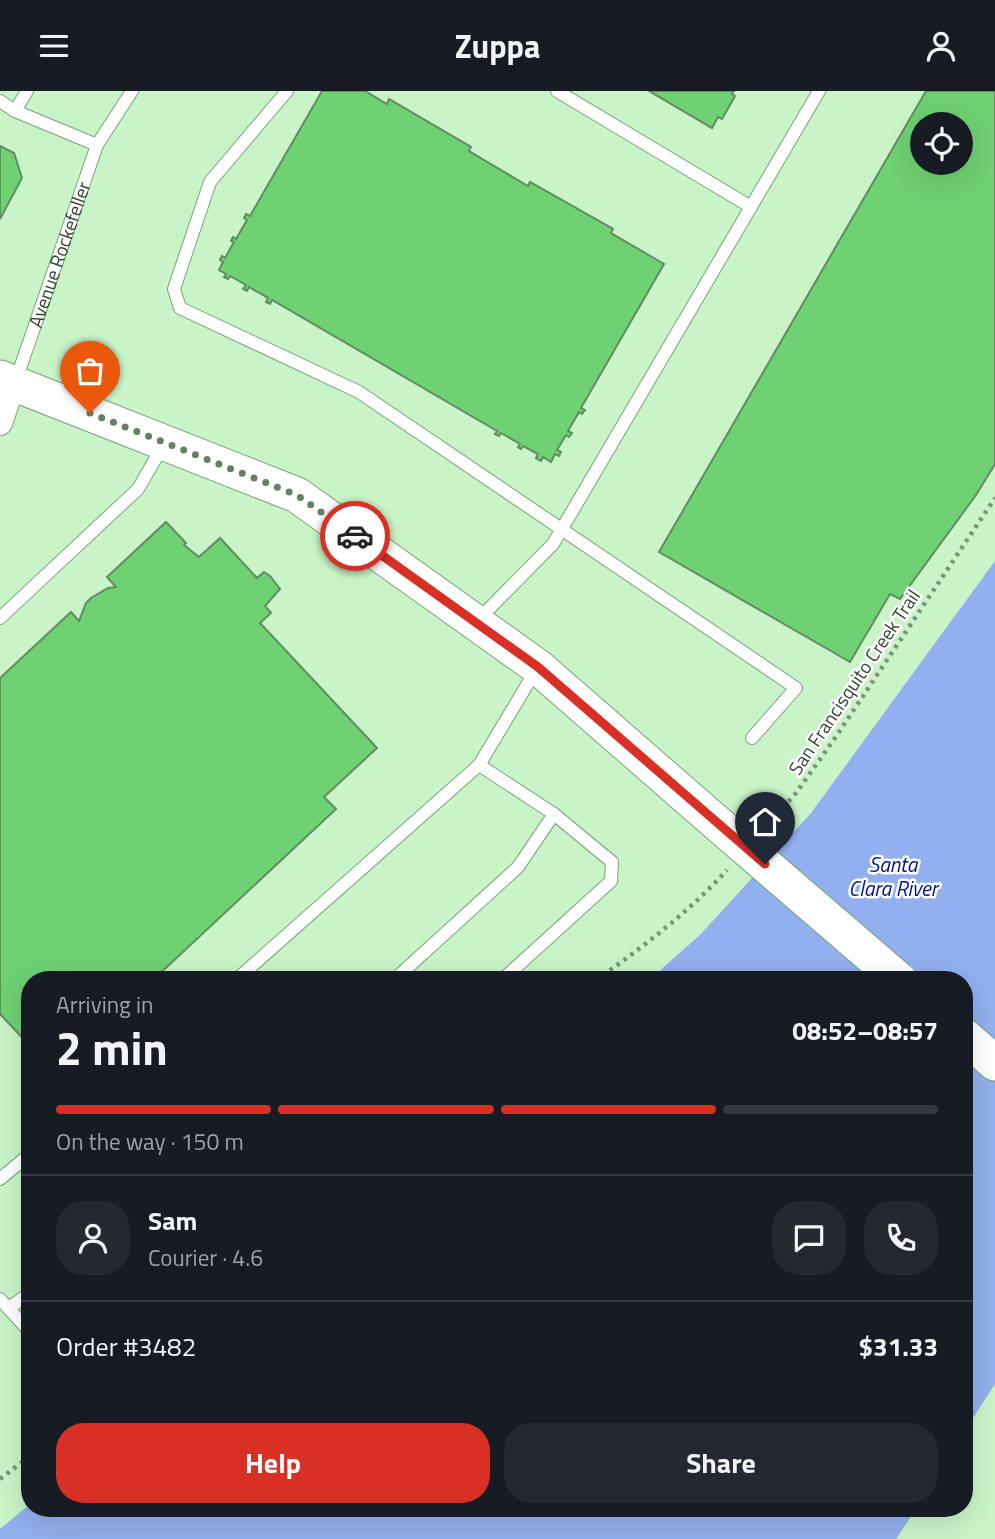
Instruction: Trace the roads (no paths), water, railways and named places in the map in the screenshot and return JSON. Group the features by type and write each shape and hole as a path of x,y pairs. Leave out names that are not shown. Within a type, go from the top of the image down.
{"main road":[{"path":"7,380 297,495 538,667 889,971"},
{"path":"973,1044 995,1063"}],"street":[{"name":"Avenue Rockefeller","path":"0,423 7,380"}],"lane":[{"path":"15,111 27,91"},
{"name":"Avenue Rockefeller","path":"7,380 97,145 132,91"},
{"path":"287,91 210,182 174,289 180,309 359,392 796,688 752,739"},
{"path":"557,91 751,207"},
{"path":"475,622 553,544 819,91"},
{"path":"0,101 15,111 97,145"},
{"path":"0,618 138,489 165,443"},
{"path":"246,971 478,765 538,667"},
{"path":"478,765 554,814 612,862 611,881 512,971"},
{"path":"404,971 518,867 554,814"},
{"path":"0,1179 21,1162"},
{"path":"21,1297 4,1304 21,1322"}],"water":[{"name":"Santa Clara River","path":"995,561 995,1384 973,1418 973,971 659,971 700,935 811,813"},
{"path":"21,1512 21,1517 911,1517 896,1539 0,1539 0,1529"}]}
